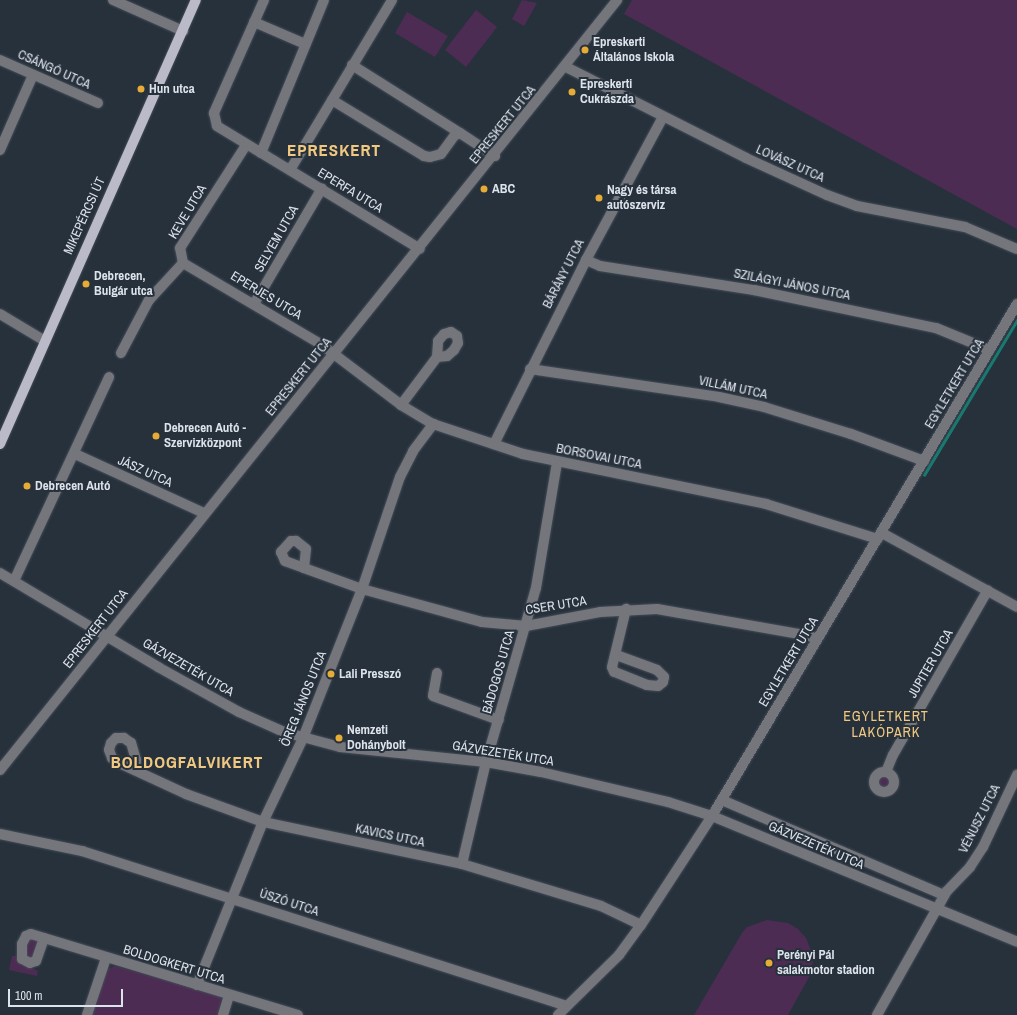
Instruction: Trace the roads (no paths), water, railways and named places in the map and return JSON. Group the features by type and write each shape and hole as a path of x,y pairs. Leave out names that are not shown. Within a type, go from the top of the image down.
{"main road":[{"name":"MIKEPÉRCSI ÚT","path":"0,444 196,0"}],"street":[{"path":"113,0 182,31"},
{"path":"264,0 254,22 305,44"},
{"path":"261,153 324,0"},
{"path":"290,170 392,0"},
{"name":"EPRESKERT UTCA","path":"0,770 204,513 335,355 618,0"},
{"name":"EPERFA UTCA","path":"254,22 214,113 217,126 246,145 322,188 420,249"},
{"name":"CSÁNGÓ UTCA","path":"0,60 98,103"},
{"path":"352,65 495,156"},
{"name":"LOVÁSZ UTCA","path":"566,67 663,117 827,195 856,206 965,227 1017,249"},
{"path":"0,150 33,75"},
{"path":"332,100 430,157 441,154 455,135 460,133"},
{"name":"BÁRÁNY UTCA","path":"494,444 530,369 586,260 663,117"},
{"name":"KEVE UTCA","path":"183,263 180,248 246,145"},
{"name":"SELYEM UTCA","path":"254,304 322,188"},
{"name":"SZILÁGYI JÁNOS UTCA","path":"586,260 600,266 754,290 929,327 958,335 990,350"},
{"path":"121,352 149,300 183,263"},
{"name":"EPERJES UTCA","path":"183,263 322,344 335,355"},
{"name":"EGYLETKERT UTCA","path":"558,1015 619,955 642,926 722,800 1017,304"},
{"path":"0,314 45,341"},
{"name":"BORSOVAI UTCA","path":"335,355 401,405 432,424 557,462 759,502 880,536"},
{"path":"401,405 437,357"},
{"name":"VILLÁM UTCA","path":"530,369 656,386 734,400 851,434 924,461"},
{"path":"14,581 75,454 109,377"},
{"name":"ÖREG JÁNOS UTCA","path":"197,985 263,822 303,738 362,589 402,472 413,451 432,424"},
{"name":"JÁSZ UTCA","path":"75,454 204,513"},
{"name":"BÁDOGOS UTCA","path":"462,864 486,762 536,588 557,462"},
{"path":"880,536 988,590 1017,607"},
{"name":"CSER UTCA","path":"304,568 362,589 475,620 526,626 626,609 657,609 810,636 817,640"},
{"name":"GÁZVEZETÉK UTCA","path":"0,573 108,635 158,667 238,712 303,738 340,747 486,762 541,772 712,816 936,910 1017,942"},
{"name":"JUPITER UTCA","path":"886,772 893,755 988,590"},
{"path":"619,656 657,670 664,677 663,682 658,686 647,685 614,672 612,666 626,609"},
{"path":"437,673 433,696 499,720"},
{"name":"KAVICS UTCA","path":"135,770 186,794 263,822 462,864 601,906 642,926"},
{"name":"VÉNUSZ UTCA","path":"877,1015 944,895 970,868 983,847 1017,775"},
{"path":"722,800 944,895"},
{"name":"ÚSZÓ UTCA","path":"0,834 82,851 567,1006"},
{"name":"BOLDOGKERT UTCA","path":"44,938 298,1015"},
{"path":"87,1015 106,958"},
{"path":"223,1015 229,995"}],"waterway":[{"path":"924,475 1017,320"}],"place":[{"name":"Epreskerti Általános Iskola","path":"585,50"},
{"name":"Hun utca","path":"141,89"},
{"name":"Epreskerti Cukrászda","path":"572,92"},
{"name":"ABC","path":"484,189"},
{"name":"Nagy és társa autószerviz","path":"599,198"},
{"name":"Debrecen, Bulgár utca","path":"86,284"},
{"name":"Debrecen Autó - Szervizközpont","path":"156,436"},
{"name":"Debrecen Autó","path":"27,486"},
{"name":"Lali Presszó","path":"331,674"},
{"name":"Nemzeti Dohánybolt","path":"339,738"},
{"name":"Perényi Pál salakmotor stadion","path":"769,963"}],"district":[{"name":"EPRESKERT","path":"334,150"},
{"name":"EGYLETKERT LAKÓPARK","path":"886,724"},
{"name":"BOLDOGFALVIKERT","path":"187,762"}]}
